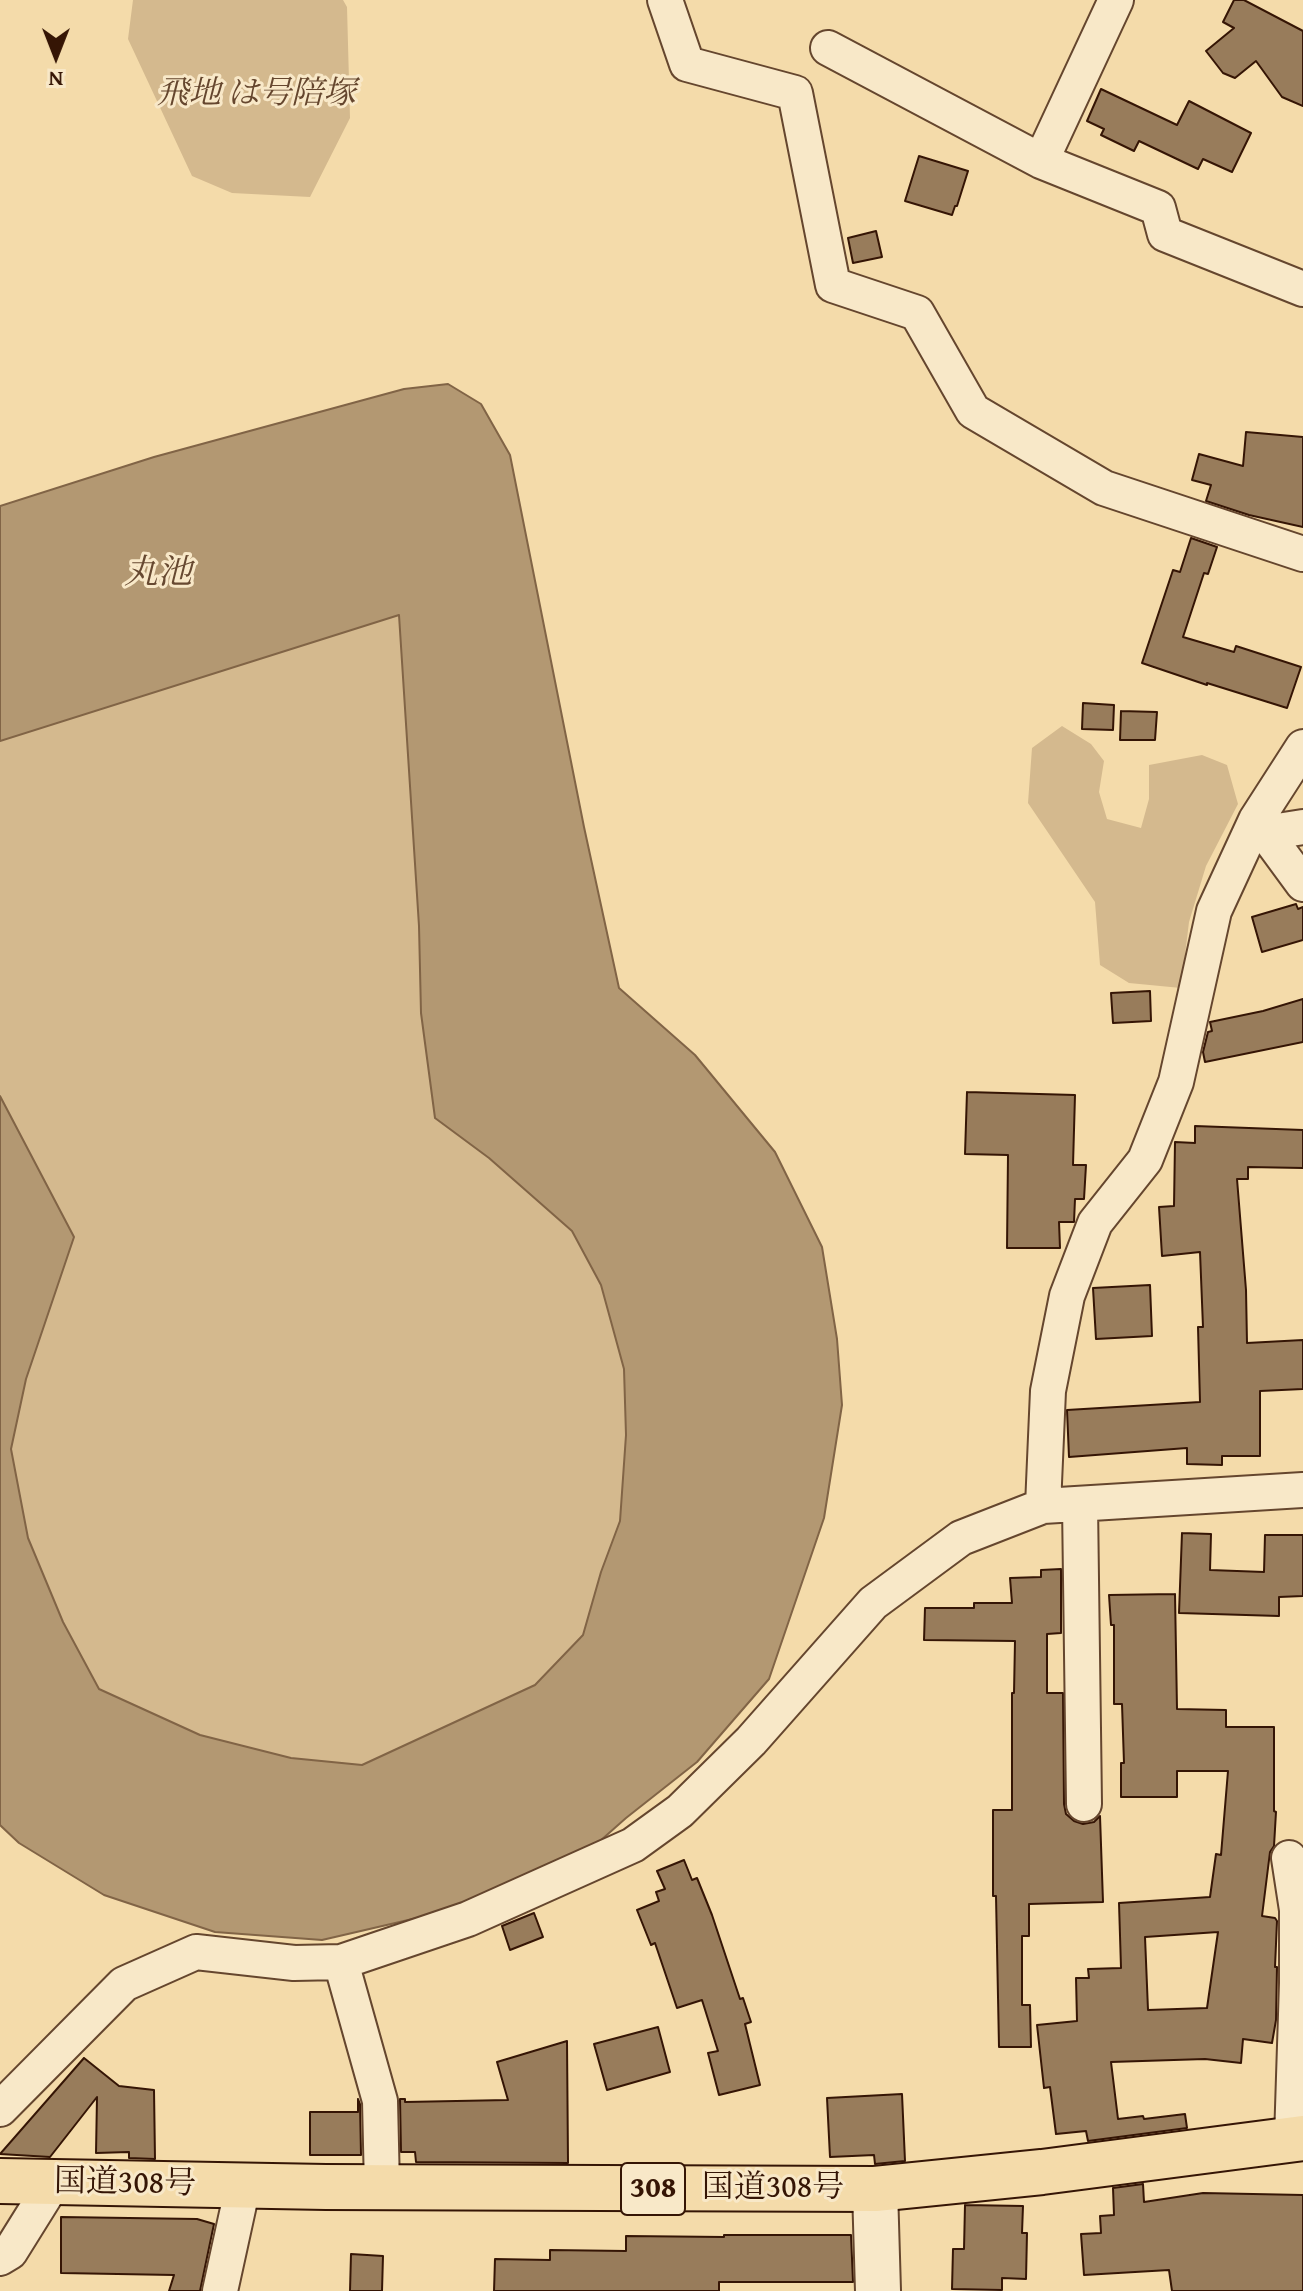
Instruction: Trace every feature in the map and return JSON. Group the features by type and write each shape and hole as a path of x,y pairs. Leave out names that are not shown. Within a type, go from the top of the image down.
{"highway":[{"name":"国道308号","path":"0,2181 243,2186 875,2189 1042,2172 1297,2139"}],"street":[{"path":"665,0 687,64 795,93 833,285 917,313 973,411 1104,488 1303,554"},
{"path":"1041,161 1116,0"},
{"path":"828,48 1041,161 1158,208 1165,234 1303,289"},
{"path":"1043,1506 1048,1391 1067,1296 1095,1223 1145,1160 1176,1082 1214,911 1303,747"},
{"path":"1261,827 1303,827"},
{"path":"1261,827 1303,884"},
{"path":"0,2109 124,1984 196,1952 294,1963 341,1962 468,1919 633,1845 680,1811 751,1741 873,1603 961,1538 1043,1506 1303,1490"},
{"path":"1080,1504 1084,1804"},
{"path":"1289,1858 1297,1910 1297,2139"},
{"path":"341,1962 380,2101 382,2187"},
{"path":"0,2258 10,2252 53,2183"},
{"path":"220,2291 243,2186"},
{"path":"875,2189 878,2291"}],"green space":[{"name":"飛地 は号陪塚","path":"133,0 343,0 347,7 350,118 310,197 232,193 192,176 128,39"},
{"path":"399,615 419,927 421,1013 435,1117 489,1158 572,1231 601,1285 624,1369 626,1435 620,1521 583,1635 535,1685 362,1765 291,1758 200,1735 99,1690 63,1622 28,1538 11,1449 26,1379 74,1237 0,1096 0,741"},
{"path":"1062,726 1091,744 1104,761 1099,792 1107,819 1141,828 1149,799 1149,765 1202,755 1227,765 1238,804 1206,866 1189,922 1181,988 1129,983 1100,965 1095,902 1028,803 1032,748"}],"water":[{"name":"丸池","path":"448,384 481,404 510,455 619,988 695,1055 775,1152 822,1247 837,1339 842,1405 824,1518 769,1679 697,1762 591,1849 447,1911 322,1940 215,1932 104,1895 19,1843 0,1825 0,1096 74,1237 26,1379 11,1449 28,1538 63,1622 99,1689 200,1735 291,1758 362,1765 535,1685 583,1635 620,1521 626,1435 624,1369 601,1285 572,1231 489,1158 435,1118 421,1013 419,926 399,615 0,741 0,506 154,457 404,389"}],"building":[{"path":"1234,0 1244,0 1303,31 1303,106 1282,97 1256,61 1235,78 1223,73 1206,51 1234,28 1223,22"},
{"path":"1101,89 1177,125 1189,101 1251,133 1232,172 1203,159 1198,169 1139,141 1134,151 1101,135 1104,129 1087,121"},
{"path":"919,156 968,171 952,215 905,201"},
{"path":"876,231 882,257 853,263 848,238"},
{"path":"1246,432 1303,437 1303,527 1206,501 1211,485 1192,480 1199,454 1243,466"},
{"path":"1191,538 1217,547 1208,574 1204,573 1183,637 1234,652 1236,646 1301,667 1287,708 1142,663 1173,570 1180,572"},
{"path":"1083,703 1114,705 1113,730 1082,729"},
{"path":"1121,711 1157,712 1155,740 1120,740"},
{"path":"1296,904 1298,909 1303,907 1303,940 1262,952 1252,917"},
{"path":"1150,991 1151,1021 1113,1023 1111,993"},
{"path":"1303,999 1303,1042 1205,1062 1203,1052 1208,1032 1212,1031 1210,1022"},
{"path":"967,1092 1075,1095 1073,1165 1086,1165 1084,1199 1075,1199 1074,1222 1059,1222 1060,1248 1007,1248 1008,1155 965,1154"},
{"path":"1195,1126 1303,1130 1303,1168 1248,1167 1248,1179 1237,1179 1247,1343 1303,1340 1303,1389 1260,1391 1260,1456 1222,1456 1222,1465 1187,1464 1187,1448 1069,1457 1067,1410 1200,1402 1198,1327 1203,1327 1200,1252 1162,1256 1159,1207 1174,1206 1175,1142 1195,1143"},
{"path":"1150,1285 1152,1336 1096,1339 1093,1288"},
{"path":"1182,1533 1211,1534 1210,1570 1264,1572 1265,1535 1303,1535 1303,1596 1279,1597 1279,1616 1179,1613"},
{"path":"1061,1569 1061,1633 1047,1634 1047,1693 1063,1693 1066,1814 1083,1824 1094,1822 1100,1816 1103,1902 1029,1904 1029,1936 1022,1936 1022,2005 1030,2005 1031,2047 999,2047 993,1810 1012,1810 1015,1641 924,1640 925,1608 974,1608 974,1603 1012,1603 1010,1578 1041,1577 1041,1570"},
{"path":"1175,1594 1177,1709 1226,1710 1226,1727 1274,1727 1274,1846 1270,1852 1262,1916 1277,1921 1276,2020 1272,2043 1243,2039 1241,2063 1205,2059 1111,2062 1118,2119 1185,2114 1187,2128 1088,2141 1086,2131 1056,2134 1050,2087 1044,2088 1037,2025 1077,2021 1076,1978 1089,1978 1088,1969 1121,1968 1119,1903 1210,1897 1216,1854 1221,1855 1228,1771 1177,1771 1177,1797 1121,1797 1121,1763 1124,1763 1122,1704 1114,1704 1114,1625 1111,1625 1109,1595","holes":["1218,1932 1207,2008 1148,2010 1145,1937"]},
{"path":"684,1860 692,1880 697,1878 751,2022 745,2024 760,2085 719,2095 708,2053 718,2051 702,2000 677,2008 655,1943 651,1945 637,1910 659,1901 656,1892 665,1889 657,1871"},
{"path":"534,1913 543,1937 510,1950 502,1926"},
{"path":"658,2027 670,2072 607,2090 594,2044"},
{"path":"567,2041 568,2163 416,2162 415,2152 401,2152 400,2099 405,2099 405,2102 508,2100 497,2062"},
{"path":"84,2058 119,2086 154,2090 155,2159 129,2158 129,2152 96,2153 97,2097 50,2157 0,2154"},
{"path":"902,2094 905,2161 875,2164 874,2155 830,2157 827,2098"},
{"path":"358,2099 361,2155 310,2155 310,2112 358,2112"},
{"path":"1143,2184 1144,2202 1203,2193 1303,2195 1303,2291 1172,2291 1169,2270 1084,2275 1081,2234 1101,2233 1100,2216 1114,2215 1113,2188"},
{"path":"965,2205 1023,2206 1022,2233 1027,2233 1026,2279 1002,2278 1002,2290 952,2289 953,2249 964,2249"},
{"path":"61,2217 197,2219 214,2224 200,2291 169,2291 174,2275 61,2273"},
{"path":"851,2235 853,2282 719,2282 719,2291 494,2291 495,2259 550,2260 550,2250 626,2251 626,2236"},
{"path":"351,2254 383,2256 382,2291 350,2291"}]}
